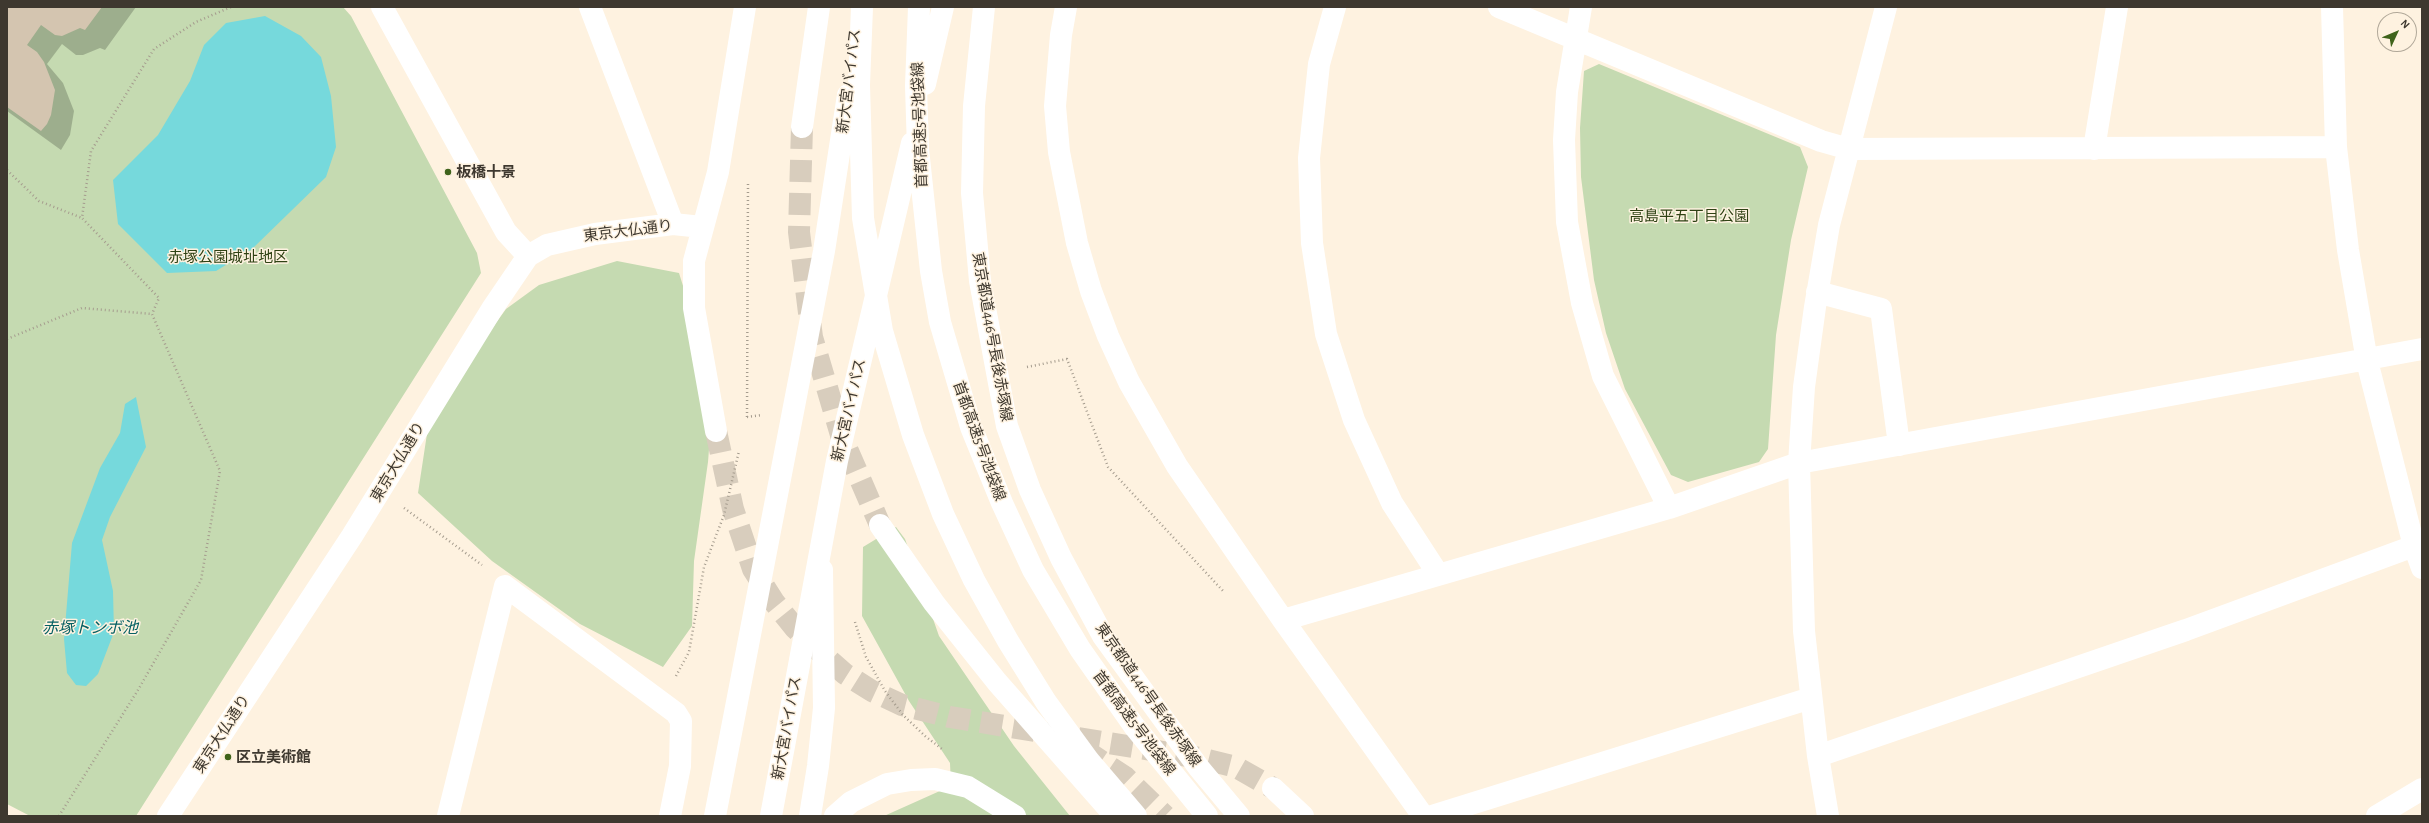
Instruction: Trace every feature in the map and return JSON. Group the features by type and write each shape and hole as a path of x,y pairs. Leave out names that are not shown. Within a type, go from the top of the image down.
{"main road":[{"path":"382,7 506,232 528,256"},
{"path":"590,7 673,224"},
{"path":"716,431 694,308 694,261 718,172 745,7"},
{"path":"802,127 819,7"},
{"name":"新大宮バイパス","path":"715,816 824,251 844,122 858,7"},
{"path":"862,7 859,85 863,218 882,331 913,435 943,514 974,580 1008,641 1046,702 1089,761 1136,816"},
{"name":"首都高速5号池袋線","path":"919,7 916,86 918,149 931,271 940,322 971,427 1002,503 1034,570 1080,649 1134,726 1207,816"},
{"name":"新大宮バイパス","path":"771,816 837,460 943,7"},
{"name":"東京都道446号長後赤塚線","path":"984,7 974,106 972,193 980,281 1007,426 1030,490 1058,551 1104,636 1199,768 1239,816"},
{"path":"1066,7 1061,35 1055,106 1059,152 1068,206 1091,291 1129,382 1151,423 1177,466 1283,620 1423,816"},
{"path":"1335,7 1319,64 1309,158 1312,243 1326,334 1354,420 1392,503 1438,574"},
{"path":"1499,7 1575,40 1821,141 1849,149 2336,147"},
{"path":"1581,7 1567,92 1564,140 1567,222 1582,303 1603,376 1669,508"},
{"path":"1828,816 1810,698 1804,632 1800,463 1804,387 1817,292 1830,225 1886,7"},
{"path":"2094,149 2117,7"},
{"path":"2332,7 2336,147 2348,250 2367,361 2414,546 2422,568"},
{"name":"東京大仏通り","path":"168,816 352,536 492,308 528,256 547,245 564,240 673,224 702,227"},
{"path":"1817,292 1880,309 1899,445"},
{"path":"1283,620 1669,508 1800,463 2367,361 2422,349"},
{"path":"880,525 934,603 997,682 1115,816"},
{"path":"810,816 818,766 824,708 821,544"},
{"path":"1818,756 2186,630 2414,546"},
{"path":"448,816 505,586 663,701 676,713 681,721 680,766 670,816"},
{"path":"1432,816 1810,698"},
{"path":"835,816 851,802 887,784 911,780 935,779 968,787 1015,816"},
{"path":"1273,788 1303,816"},
{"path":"2377,816 2422,789"}],"path":[{"path":"82,218 91,151 154,49 196,22 230,7"},
{"path":"7,170 39,201 82,218 159,298 152,314 220,471 201,580 138,690 59,816"},
{"path":"745,424 748,175"},
{"path":"7,340 82,308 152,314"},
{"path":"1067,359 1108,467 1235,603 1259,585"},
{"path":"746,417 760,415"},
{"path":"663,701 689,652 704,567 724,515 740,447"},
{"path":"404,508 483,566"},
{"path":"854,620 866,657 885,691 903,715 925,736 946,752"}],"green space":[{"name":"赤塚公園城址地区","path":"7,7 343,7 351,16 477,253 481,273 136,816 30,816 7,804"},
{"name":"高島平五丁目公園","path":"1599,64 1800,147 1808,167 1791,240 1776,335 1768,449 1759,462 1688,482 1671,475 1625,389 1606,333 1594,280 1581,177 1580,128 1584,71"},
{"path":"617,261 679,273 714,385 708,462 694,561 692,626 663,667 580,624 492,561 418,493 430,414 506,309 539,285"},
{"path":"896,527 905,539 939,636 1014,746 1070,816 884,816 951,786 950,763 909,701 862,616 863,547"}],"water":[{"path":"265,16 301,36 321,57 331,96 336,147 326,177 252,249 216,271 167,273 118,224 113,180 158,135 190,81 204,45 226,23"},
{"name":"赤塚トンボ池","path":"136,397 146,447 110,517 102,540 113,591 114,632 98,674 86,686 76,685 67,673 64,639 72,543 100,468 120,433 125,404"}],"building":[{"path":"9,7 102,7 85,30 80,28 62,36 55,35 41,25 27,45 37,52 44,62 55,90 51,115 47,124 41,131 7,107 7,10"}],"tunnel":[{"path":"802,127 799,232 812,337 841,435 880,525"},
{"path":"716,431 733,509 753,569 774,602 795,628 845,674 872,691 902,705 950,717 1200,758 1236,767 1273,788"},
{"path":"1083,749 1125,777 1165,816"}],"place":[{"name":"板橋十景","path":"448,172"},
{"name":"区立美術館","path":"228,757"}]}
